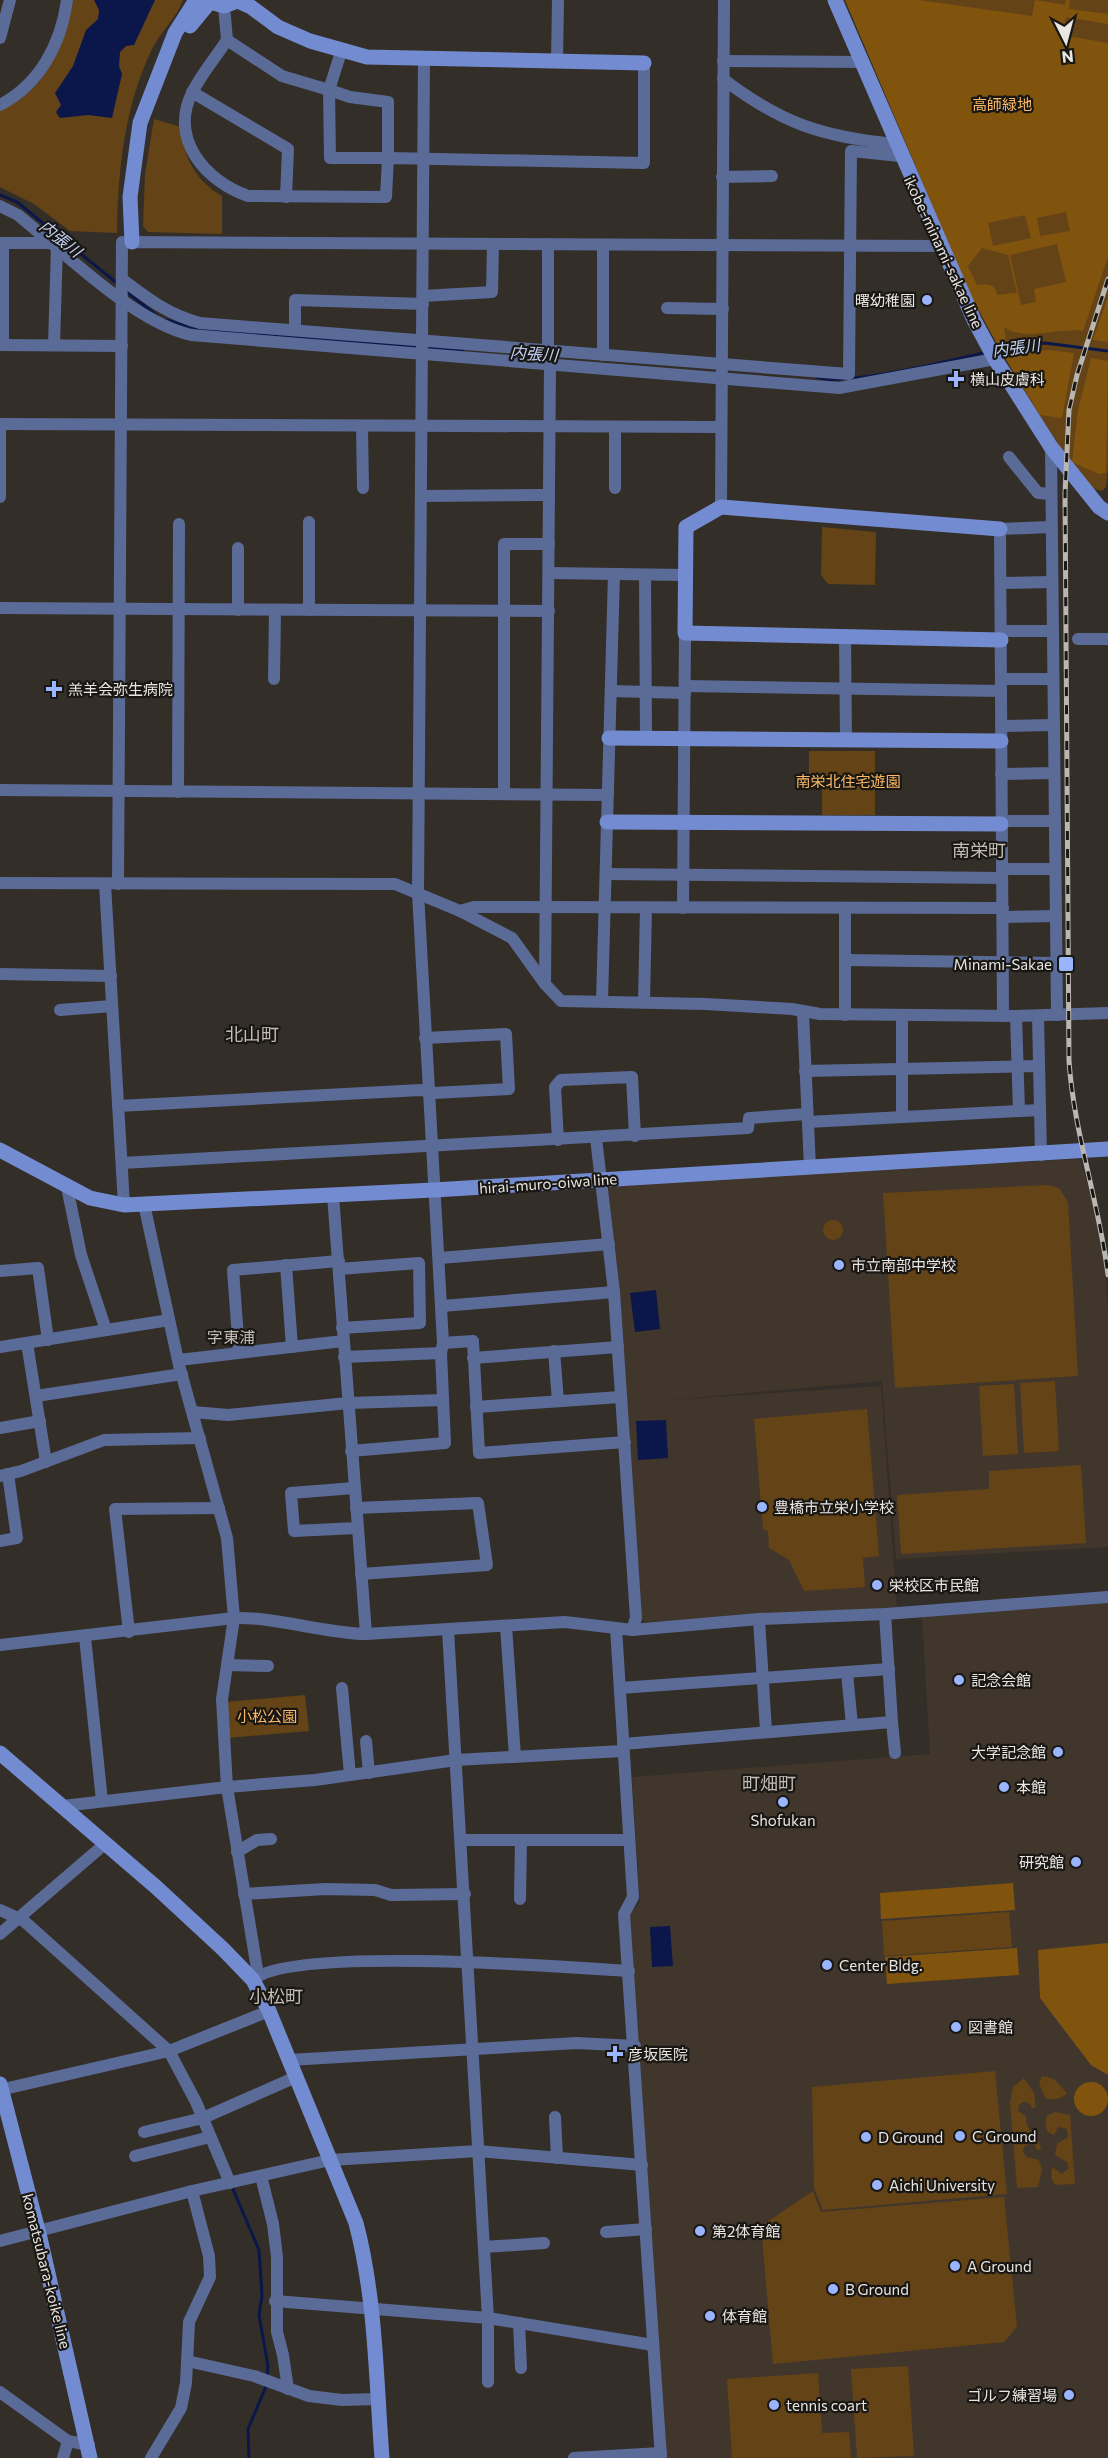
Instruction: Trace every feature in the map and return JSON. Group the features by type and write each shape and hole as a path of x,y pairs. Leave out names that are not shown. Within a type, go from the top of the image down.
{"street":[{"path":"0,38 3,17 10,0"},
{"path":"1,103 31,83 52,54 64,19 67,0"},
{"path":"257,0 298,35"},
{"path":"557,60 558,0"},
{"path":"721,507 724,0"},
{"name":"ikobe-minami-sakae line","path":"835,0 940,246 992,354 1051,447 1098,507 1108,513"},
{"path":"219,2 251,7 278,27 341,52 367,57 644,63 644,163 330,158 329,90 341,52"},
{"path":"219,2 227,40 282,76 350,97 388,102 386,197 248,196 229,190 206,170 192,152 187,139 187,117 192,92 227,40"},
{"path":"132,242 130,197 140,123 168,55 219,2"},
{"path":"351,1451 445,1443 440,1258 430,1148 418,893 424,60"},
{"path":"723,61 860,62"},
{"path":"723,78 768,111 791,122 844,138 898,150"},
{"path":"192,92 288,149 286,197"},
{"path":"123,280 158,306 179,318 200,323 849,374 851,151 898,150"},
{"path":"722,177 772,176"},
{"path":"0,206 18,215 122,300 155,323 190,334 550,366 839,388 992,354"},
{"path":"124,1205 111,976 112,884 119,791 122,242 940,246"},
{"path":"55,244 2,243 1,345 122,346"},
{"path":"54,345 55,244"},
{"path":"295,330 295,300 423,300 492,292 494,244"},
{"path":"548,244 548,351"},
{"path":"603,245 603,355"},
{"path":"667,308 723,309"},
{"path":"545,984 550,366"},
{"path":"0,497 0,424 720,427"},
{"path":"362,427 363,488"},
{"path":"615,427 615,488"},
{"path":"1051,447 1057,1015"},
{"path":"1009,457 1038,493 1051,494"},
{"path":"422,496 548,495"},
{"path":"683,908 686,527 721,507 1000,529 1051,527"},
{"path":"309,522 309,610"},
{"path":"178,792 179,524"},
{"path":"1000,529 1003,963 1018,1066 1019,1111"},
{"path":"504,794 504,544 549,544"},
{"path":"238,548 238,610"},
{"path":"549,573 685,575"},
{"path":"602,1001 614,574"},
{"path":"645,575 646,738"},
{"path":"1000,583 1052,582"},
{"path":"0,608 549,610"},
{"path":"274,679 275,610"},
{"path":"685,633 1001,636 1052,631"},
{"path":"846,636 846,740"},
{"path":"1078,639 1108,639"},
{"path":"610,691 1001,685 1052,679"},
{"path":"609,738 846,740 1001,733 1054,725"},
{"path":"1001,774 1054,773"},
{"path":"0,790 608,795"},
{"path":"607,822 1001,824 1008,821 1054,821"},
{"path":"606,874 683,876 1002,873 1055,869"},
{"path":"0,884 395,884 460,911 512,938 545,984 561,1001 644,1002 792,1009 802,1012 845,1015 1038,1016 1108,1013"},
{"path":"460,911 474,907 845,909 1003,912 1055,916"},
{"path":"644,1002 646,908"},
{"path":"845,909 845,1015"},
{"path":"846,960 995,960 1003,963 1056,963"},
{"path":"0,974 111,976"},
{"path":"60,1010 112,1006"},
{"path":"802,1012 810,1168"},
{"path":"902,1015 902,1117"},
{"path":"1038,1016 1041,1155"},
{"path":"118,1106 509,1089 506,1034 425,1038"},
{"path":"805,1071 1038,1066"},
{"path":"558,1140 555,1087 561,1080 632,1077 635,1136"},
{"path":"122,1162 635,1136 748,1128 749,1118 902,1117 1039,1110"},
{"path":"596,1138 614,1292 625,1442 636,1618 632,1630"},
{"name":"hirai-muro-oiwa line","path":"0,1150 66,1187 104,1203 124,1205 434,1190 1041,1155 1108,1149"},
{"path":"66,1187 81,1255 105,1330"},
{"path":"333,1195 366,1634"},
{"path":"144,1204 182,1374 227,1538 234,1618 222,1699 227,1786 256,1978 356,2223 363,2248 371,2307 382,2458"},
{"path":"440,1258 609,1244"},
{"path":"239,1352 233,1270 286,1264 419,1263 420,1323 342,1328"},
{"path":"286,1264 292,1347"},
{"path":"0,1271 38,1268 48,1340"},
{"path":"442,1306 614,1292"},
{"path":"0,1347 169,1320"},
{"path":"179,1360 343,1341"},
{"path":"344,1357 442,1348 473,1341 479,1453 625,1442"},
{"path":"27,1343 46,1462"},
{"path":"473,1358 618,1347"},
{"path":"554,1351 558,1401"},
{"path":"36,1396 182,1374"},
{"path":"476,1407 620,1397"},
{"path":"193,1412 228,1415 348,1403 443,1400"},
{"path":"0,1428 40,1421"},
{"path":"0,1542 17,1538 4,1475 104,1440 200,1438"},
{"path":"354,1488 291,1493 294,1531 357,1528"},
{"path":"356,1508 478,1503 487,1565 361,1574"},
{"path":"129,1632 115,1509 219,1508"},
{"path":"0,1645 129,1632 234,1618 258,1618 334,1633 366,1634 565,1622 632,1630 1108,1598"},
{"path":"885,1614 895,1753"},
{"path":"759,1620 766,1731"},
{"path":"506,1626 515,1757"},
{"path":"574,2458 661,2455 624,1914 633,1897 616,1628"},
{"path":"448,1630 488,2318 488,2382"},
{"path":"85,1637 102,1801"},
{"path":"227,1665 268,1666"},
{"path":"620,1688 889,1669"},
{"path":"847,1673 852,1725"},
{"path":"342,1688 350,1775"},
{"path":"63,1806 227,1786 369,1773 456,1760 623,1748 766,1731 892,1722"},
{"path":"366,1741 369,1773"},
{"path":"0,1753 106,1843 256,1978"},
{"path":"237,1852 257,1840 272,1839"},
{"path":"462,1840 629,1840"},
{"path":"520,1899 521,1840"},
{"path":"0,1934 106,1843"},
{"path":"244,1894 325,1889 375,1890 391,1894 465,1894"},
{"path":"0,1910 19,1918 169,2051 202,2118 230,2183"},
{"path":"256,1978 298,1965 468,1961 629,1971"},
{"path":"0,2088 169,2051 269,2011"},
{"path":"289,2060 577,2043 634,2046"},
{"path":"144,2132 202,2118 296,2077"},
{"name":"komatsubara-koike line","path":"0,2088 38,2232 90,2452"},
{"path":"555,2117 557,2158"},
{"path":"135,2156 210,2137"},
{"path":"0,2241 192,2192 330,2160 478,2151 642,2165"},
{"path":"261,2176 273,2224 277,2257 275,2301 277,2332 284,2355 288,2389"},
{"path":"151,2458 181,2408 189,2322 210,2277 209,2256 192,2192"},
{"path":"606,2232 646,2229"},
{"path":"483,2247 544,2243"},
{"path":"275,2301 488,2318 653,2344"},
{"path":"519,2323 521,2368"},
{"path":"187,2361 267,2381 309,2396 342,2400 378,2399"},
{"path":"0,2392 68,2441 90,2452"},
{"path":"63,2458 68,2441"}],"shaded area":[{"path":"94,0 155,0 134,45 126,46 120,52 119,66 122,74 112,118 88,115 60,118 56,112 61,105 55,93 73,66 86,30 98,19 99,10"},
{"path":"1080,1159 1099,1223 1106,1275 1108,1547 896,1559 882,1381 669,1400 881,1386 897,1609 648,1622 642,1620 608,1183"},
{"path":"656,1290 660,1329 635,1332 630,1293"},
{"path":"666,1420 668,1458 638,1460 636,1421"},
{"name":"Aichi University","path":"1108,1602 1108,2458 666,2458 627,1912 637,1907 640,1901 632,1777 930,1754 922,1617"},
{"path":"670,1926 673,1966 652,1967 650,1927"}],"green space":[{"path":"70,0 183,0 177,13 151,51 134,95 121,163 117,233 70,231 34,204 0,187 0,110 31,90 42,78 57,51"},
{"name":"高師緑地","path":"845,0 1108,0 1108,469 1106,487 1102,491 1092,488 1065,454 1021,387 971,296"},
{"name":"高師緑地","path":"845,0 918,0 1032,16 1035,0 1065,5 1066,0 1070,0 1069,9 1108,14 1108,24 1066,17 1062,35 1108,43 1108,257 1083,331 1032,334 1012,331 1004,327 1006,342 997,344 971,296","holes":["1066,212 1070,231 1040,236 1037,218","1025,215 1031,238 993,246 988,223","1057,244 1066,282 1034,289 1036,302 1021,305 1010,255","982,248 1008,255 1017,293 997,295 995,288 990,285 977,285 968,266"]},
{"path":"154,119 181,127 182,138 192,167 205,183 222,196 222,234 148,232 143,226 145,174"},
{"path":"1108,297 1108,342 1093,340"},
{"path":"1049,350 1074,353 1062,418 1040,415 1003,354"},
{"path":"1091,358 1108,361 1106,473 1099,474 1072,462 1078,410"},
{"path":"822,527 876,532 875,585 828,584 821,575"},
{"name":"南栄北住宅遊園","path":"809,751 875,751 875,815 822,815 822,785 809,785"},
{"path":"1047,1185 1059,1188 1068,1202 1078,1376 895,1388 883,1193"},
{"path":"829,1220 837,1220 843,1226 843,1234 837,1240 829,1240 823,1234 823,1226"},
{"path":"1055,1381 1059,1451 1024,1453 1020,1383"},
{"path":"1014,1384 1018,1454 983,1456 979,1386"},
{"path":"867,1409 879,1556 863,1558 865,1587 804,1591 789,1560 769,1548 768,1531 763,1529 754,1419"},
{"path":"1081,1465 1086,1543 901,1554 897,1495 989,1489 989,1471"},
{"name":"小松公園","path":"305,1695 309,1731 227,1738 225,1702"},
{"path":"1013,1883 1015,1910 881,1919 880,1893"},
{"path":"1009,1912 1012,1947 884,1956 882,1921"},
{"path":"1108,1943 1108,2075 1091,2065 1040,1998 1038,1950"},
{"path":"1017,1948 1019,1975 887,1984 885,1957"},
{"path":"995,2071 1007,2194 823,2210 814,2188 812,2087"},
{"path":"1042,2076 1054,2079 1067,2093 1057,2099 1045,2098 1039,2083"},
{"path":"1024,2078 1034,2093 1036,2107 1032,2108 1029,2103 1023,2102 1019,2105 1018,2111 1026,2116 1028,2126 1041,2150 1029,2144 1024,2147 1023,2152 1027,2157 1039,2160 1042,2170 1038,2187 1017,2188 1010,2103 1013,2087"},
{"path":"1091,2082 1103,2087 1108,2099 1103,2111 1091,2116 1079,2111 1074,2099 1079,2087"},
{"path":"1055,2112 1070,2115 1075,2184 1055,2185 1051,2178 1052,2167 1062,2174 1069,2168 1067,2162 1055,2155 1057,2144 1068,2137 1067,2129 1058,2127 1054,2135 1048,2132 1045,2125 1047,2116"},
{"path":"813,2191 821,2212 1004,2197 1017,2327 1004,2342 773,2364 761,2226"},
{"path":"908,2366 914,2456 857,2458 851,2369"},
{"name":"tennis coart","path":"818,2373 822,2433 849,2432 851,2458 732,2458 727,2379"}],"waterway":[{"name":"内張川","path":"0,195 17,202 118,284"},
{"name":"内張川","path":"125,290 157,316"},
{"name":"内張川","path":"166,320 200,329 418,347"},
{"name":"内張川","path":"996,349 1045,343 1108,351"},
{"name":"内張川","path":"425,347 463,350"},
{"name":"内張川","path":"817,377 831,379 874,376 987,352"},
{"path":"232,2187 259,2250 262,2296 259,2315 268,2366 267,2377"},
{"path":"249,2458 248,2429 267,2384"}],"railway":[{"path":"1108,279 1077,375 1069,410 1065,493 1069,1061 1076,1115 1108,1275"}],"place":[{"name":"曙幼稚園","path":"927,300"},
{"name":"横山皮膚科","path":"956,379"},
{"name":"羔羊会弥生病院","path":"54,689"},
{"name":"Minami-Sakae","path":"1066,964"},
{"name":"市立南部中学校","path":"839,1265"},
{"name":"豊橋市立栄小学校","path":"762,1507"},
{"name":"栄校区市民館","path":"877,1585"},
{"name":"記念会館","path":"959,1680"},
{"name":"大学記念館","path":"1058,1752"},
{"name":"本館","path":"1004,1787"},
{"name":"Shofukan","path":"783,1802"},
{"name":"研究館","path":"1076,1862"},
{"name":"Center Bldg.","path":"827,1965"},
{"name":"図書館","path":"956,2027"},
{"name":"彦坂医院","path":"615,2054"},
{"name":"C Ground","path":"960,2136"},
{"name":"D Ground","path":"866,2137"},
{"name":"Aichi University","path":"877,2185"},
{"name":"第2体育館","path":"700,2231"},
{"name":"A Ground","path":"955,2266"},
{"name":"B Ground","path":"833,2289"},
{"name":"体育館","path":"710,2316"},
{"name":"ゴルフ練習場","path":"1069,2395"},
{"name":"tennis coart","path":"774,2405"}],"district":[{"name":"南栄町","path":"979,850"},
{"name":"北山町","path":"252,1034"},
{"name":"字東浦","path":"231,1336"},
{"name":"町畑町","path":"769,1783"},
{"name":"小松町","path":"276,1996"}]}
